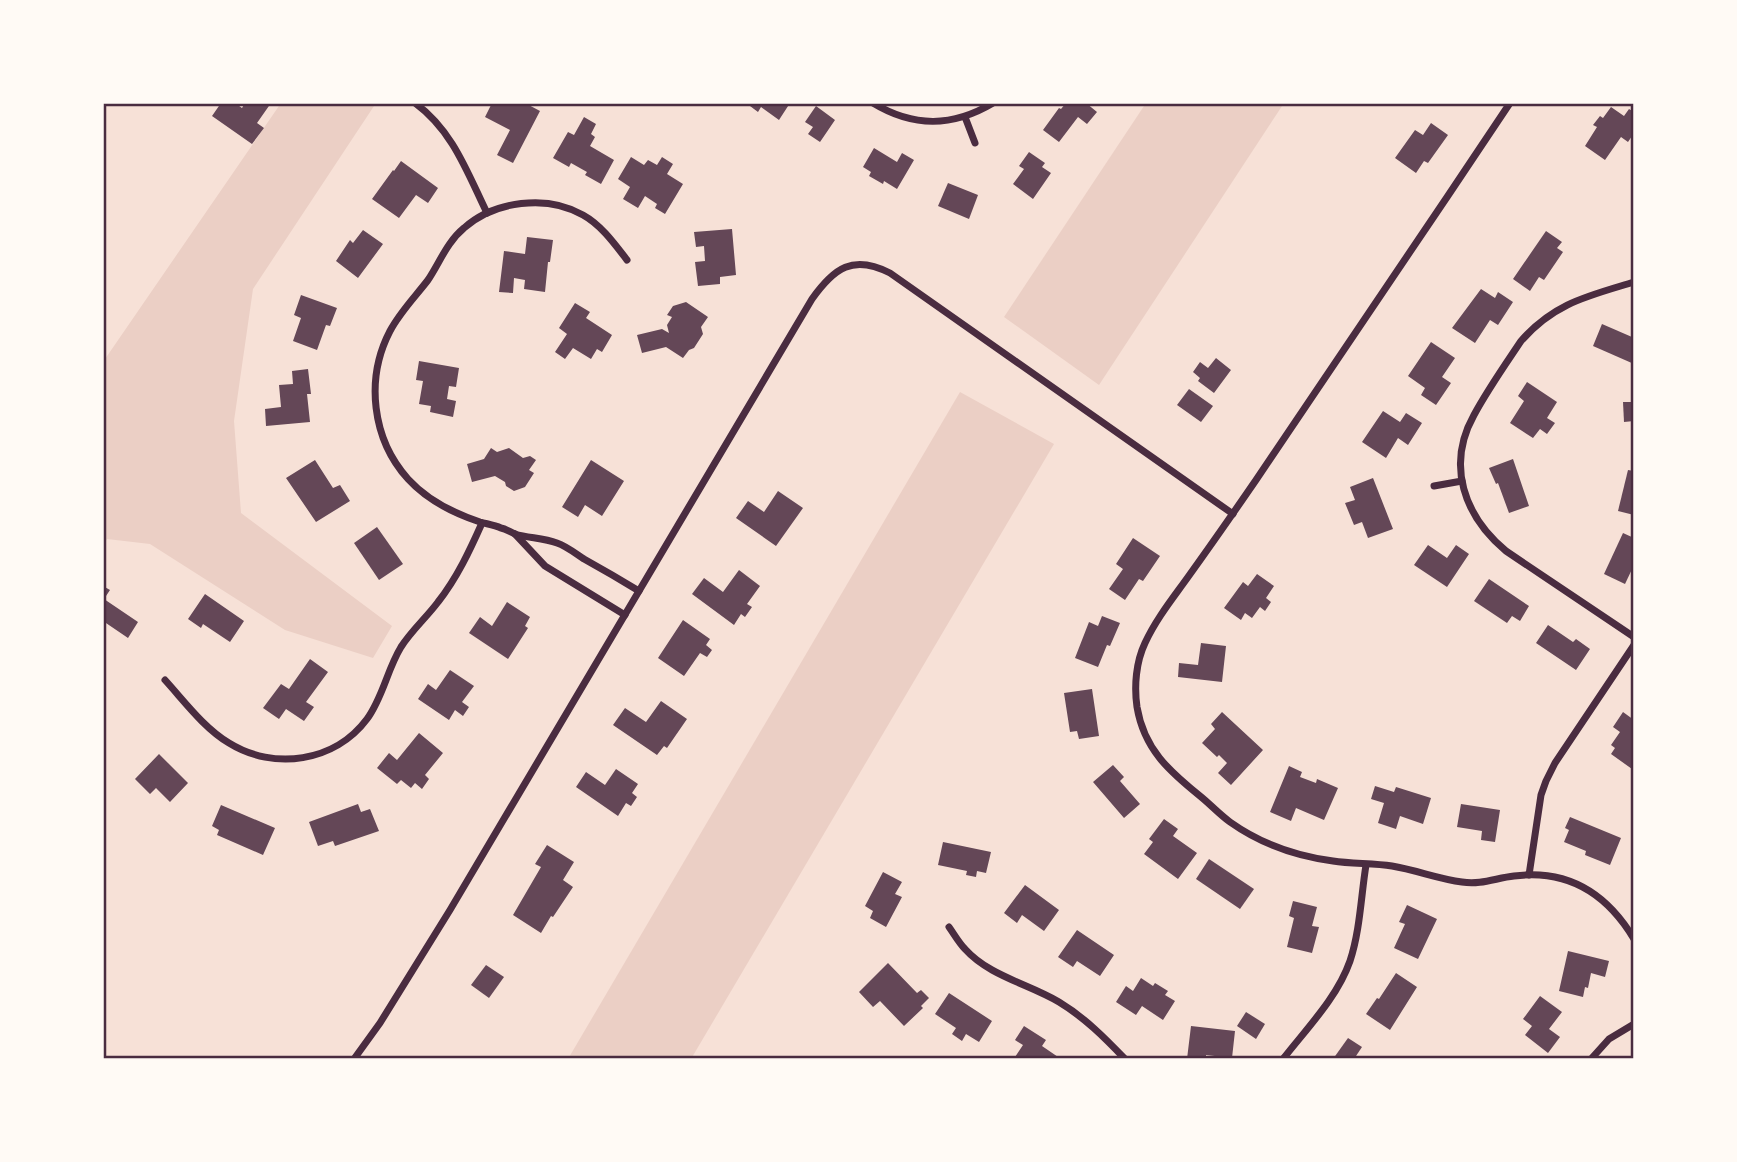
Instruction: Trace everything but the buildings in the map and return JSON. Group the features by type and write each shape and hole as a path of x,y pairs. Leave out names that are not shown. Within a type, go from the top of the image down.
{"street":[{"path":"415,103 449,137 486,213"},
{"path":"873,103 901,117 933,122 965,117 993,103"},
{"path":"1510,103 1233,514 1154,625 1143,647 1138,666 1135,685 1137,706 1150,744 1171,773 1227,820 1271,845 1296,854 1366,865 1387,865 1459,882 1473,883 1529,874 1551,875 1571,881 1591,892 1613,910 1634,939"},
{"path":"965,117 975,143"},
{"path":"627,260 594,222 573,209 531,202 509,205 486,213 454,237 427,281 398,318 383,347 377,370 375,401 379,428 392,457 408,479 425,495 456,514 515,534 558,543 639,591"},
{"path":"354,1059 380,1023 450,910 805,311 830,275 852,265 878,267 890,273 1233,514"},
{"path":"1634,282 1567,304 1530,331 1472,416 1462,451 1462,481 1469,506 1491,539 1634,637"},
{"path":"1434,486 1462,481"},
{"path":"165,680 216,734 250,754 286,760 306,758 336,747 357,731 372,712 399,650 414,628 440,600 471,550 482,523"},
{"path":"515,534 545,566 625,615"},
{"path":"1529,874 1541,795 1546,781 1555,763 1634,645"},
{"path":"1283,1059 1326,1004 1350,962 1366,865"},
{"path":"949,927 965,950 979,962 1080,1016 1125,1059"},
{"path":"1591,1059 1609,1039 1634,1024"}],"shaded area":[{"path":"281,103 376,103 253,289 234,421 241,513 392,626 373,658 285,630 150,544 107,539 103,545 103,362"},
{"path":"1146,103 1284,103 1099,385 1004,317"},
{"path":"960,392 1054,444 691,1059 568,1059"}]}
